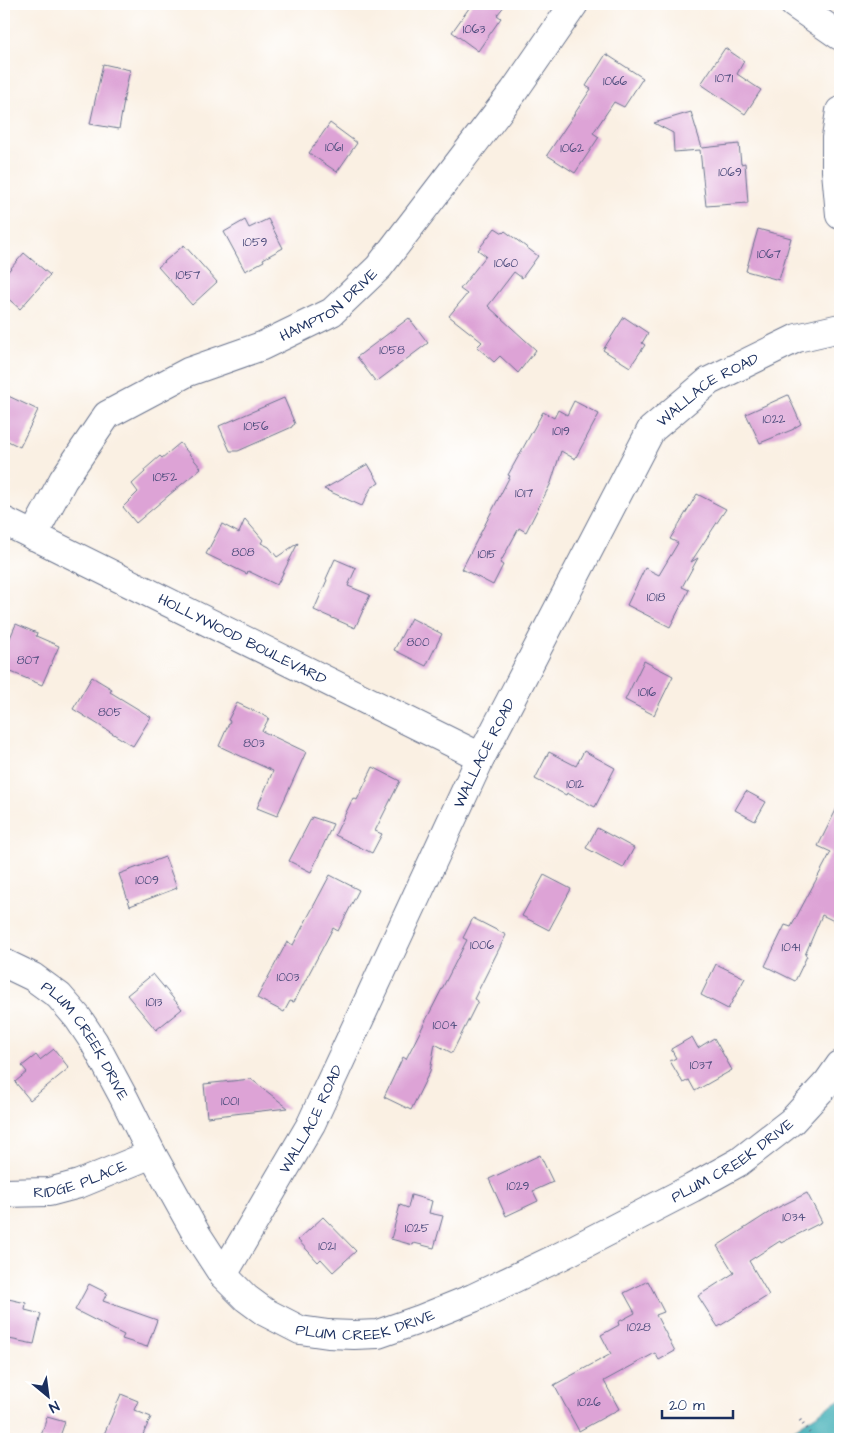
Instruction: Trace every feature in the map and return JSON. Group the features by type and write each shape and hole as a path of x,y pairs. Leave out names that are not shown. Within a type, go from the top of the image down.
{"street":[{"name":"HAMPTON DRIVE","path":"33,536 63,480 108,415 188,372 262,346 332,312 379,267 514,91 574,4"},
{"path":"794,4 840,36"},
{"path":"840,111 836,138 836,171 840,215"},
{"name":"WALLACE ROAD","path":"223,1275 311,1124 481,757 651,430 709,381 797,338 840,328"},
{"name":"HOLLYWOOD BOULEVARD","path":"4,521 481,757"},
{"name":"PLUM CREEK DRIVE","path":"4,963 32,977 59,996 78,1018 94,1042 152,1154 223,1275 246,1298 264,1312 300,1330 328,1334 378,1334 421,1319 473,1298 560,1256 692,1188 738,1162 792,1121 828,1082 840,1065"},
{"name":"RIDGE PLACE","path":"4,1193 49,1192 79,1184 152,1154"}],"path":[{"path":"800,1420 814,1439"}],"water":[{"path":"840,1399 840,1439 779,1439"}],"building":[{"path":"472,4 506,4 497,15 501,18 478,51 452,32"},
{"path":"725,48 744,61 737,74 761,90 745,114 701,84"},
{"path":"606,54 643,78 624,107 614,102 593,133 599,137 575,173 547,155 591,89 586,86"},
{"path":"103,64 130,70 119,129 90,124"},
{"path":"691,112 702,148 739,144 741,164 745,163 748,203 706,206 700,150 674,152 673,133 654,123"},
{"path":"330,123 357,143 337,172 309,153"},
{"path":"268,219 283,248 245,271 224,232 245,220 249,228"},
{"path":"495,228 503,233 505,231 538,256 522,278 514,272 488,306 536,350 518,373 500,356 494,362 477,347 482,342 449,316 467,294 460,289 486,256 478,250"},
{"path":"758,229 791,238 779,280 746,271"},
{"path":"184,245 217,282 192,305 158,267"},
{"path":"24,253 50,275 20,309 4,295 4,276"},
{"path":"624,317 648,333 642,343 645,345 630,367 603,350"},
{"path":"409,318 428,343 376,382 357,357"},
{"path":"4,394 38,410 20,447 4,439"},
{"path":"788,395 801,424 794,429 760,443 746,414"},
{"path":"284,398 295,424 292,427 238,451 230,451 219,426"},
{"path":"574,401 599,414 575,459 561,451 551,483 526,532 519,528 500,563 503,565 493,585 462,569 510,476 508,475 543,412 554,418 558,410 567,415"},
{"path":"180,443 201,468 136,523 123,507 138,492 132,484 160,456 162,458"},
{"path":"368,464 379,483 371,488 362,506 324,489"},
{"path":"697,494 726,509 691,562 698,558 682,587 689,590 670,627 627,605 645,568 659,575 678,543 670,539"},
{"path":"245,519 263,540 261,543 269,547 277,557 298,543 277,585 248,571 247,574 206,554 222,524 239,533"},
{"path":"335,559 356,568 348,586 370,595 355,628 314,610"},
{"path":"411,618 442,634 426,666 394,650"},
{"path":"16,624 37,633 36,636 59,646 42,685 4,669 4,652"},
{"path":"644,661 673,676 654,715 625,700"},
{"path":"92,677 112,689 110,692 151,717 133,746 73,709"},
{"path":"237,703 269,718 262,731 306,752 277,816 257,808 273,771 219,746 230,721 228,720"},
{"path":"584,751 615,768 595,807 535,779 549,752 576,766"},
{"path":"373,767 400,781 375,831 382,834 372,853 335,835 353,798 357,800"},
{"path":"746,791 766,802 755,821 735,810"},
{"path":"840,802 840,909 834,921 822,915 805,955 807,956 795,981 765,966 785,925 791,927 831,852 818,846"},
{"path":"312,817 333,824 311,872 289,861"},
{"path":"597,828 634,848 623,868 586,848"},
{"path":"165,857 177,888 130,906 119,874"},
{"path":"330,875 359,890 338,931 333,928 294,1002 290,1001 284,1012 257,998 287,942 293,945"},
{"path":"544,875 571,889 549,930 522,916"},
{"path":"473,918 506,935 474,999 478,1001 452,1053 435,1044 430,1071 411,1110 384,1097 403,1057 406,1059 467,940 463,938"},
{"path":"716,964 745,978 728,1009 701,995"},
{"path":"153,974 182,1009 156,1030 127,995"},
{"path":"692,1037 698,1048 714,1038 732,1070 695,1091 689,1080 683,1083 670,1061 676,1058 671,1049"},
{"path":"54,1049 69,1068 30,1100 15,1082 27,1072 22,1066 36,1055 40,1060"},
{"path":"251,1079 288,1108 207,1117 204,1084"},
{"path":"540,1155 553,1182 533,1191 538,1201 506,1216 489,1179"},
{"path":"807,1193 822,1222 781,1243 780,1241 749,1261 769,1295 718,1327 698,1296 734,1273 717,1246 773,1210"},
{"path":"411,1195 432,1201 429,1213 443,1216 434,1248 391,1239 400,1205 408,1208"},
{"path":"323,1217 356,1251 333,1272 321,1259 318,1262 298,1240"},
{"path":"648,1281 664,1312 656,1315 675,1351 659,1360 655,1353 604,1381 619,1409 579,1431 554,1385 611,1354 601,1335 619,1325 618,1322 635,1313 624,1293"},
{"path":"89,1284 107,1293 103,1301 157,1320 147,1347 122,1339 124,1335 75,1310"},
{"path":"4,1298 26,1303 25,1310 41,1314 34,1344 4,1338"},
{"path":"121,1394 138,1401 134,1410 151,1417 141,1439 102,1439"},
{"path":"47,1417 65,1422 59,1439 40,1439"}]}
